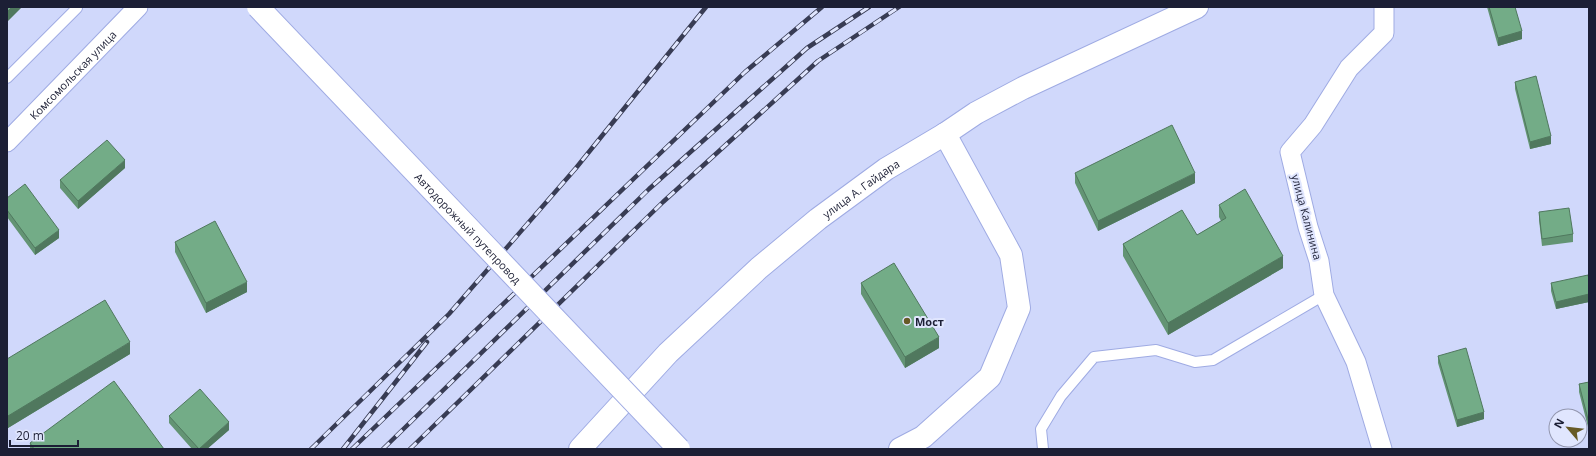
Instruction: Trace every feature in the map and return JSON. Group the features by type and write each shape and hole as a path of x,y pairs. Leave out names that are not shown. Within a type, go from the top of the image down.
{"street":[{"name":"Комсомольская улица","path":"7,142 138,7"},
{"name":"Автодорожный путепровод","path":"258,7 679,449"},
{"name":"улица А. Гайдара","path":"580,449 668,353 759,268 818,218 886,169 945,134 976,113 1023,88 1197,7"},
{"name":"улица Калинина","path":"1382,449 1356,362 1324,295 1319,261 1308,227 1290,152 1313,126 1349,68 1384,32 1384,7"},
{"path":"900,449 923,437 990,377 1019,308 1011,256 945,134"}],"lane":[{"path":"7,78 77,8 76,7"},
{"path":"1044,449 1041,430 1061,396 1094,357 1156,350 1195,362 1213,360 1324,295"}],"building":[{"path":"7,7 12,7 7,12"},
{"path":"1489,7 1515,7 1522,31 1498,38"},
{"path":"1536,76 1551,136 1530,142 1515,82"},
{"path":"1172,125 1195,173 1098,221 1075,173"},
{"path":"107,140 125,160 78,201 60,180"},
{"path":"25,184 59,230 35,248 7,210 7,198"},
{"path":"1245,189 1283,256 1168,323 1123,244 1182,210 1197,235 1226,218 1219,205"},
{"path":"1569,208 1573,234 1542,239 1539,212"},
{"path":"215,221 247,282 206,303 175,242"},
{"path":"894,263 939,337 905,357 861,283"},
{"path":"1588,275 1589,294 1556,302 1551,283"},
{"path":"105,300 130,342 8,416 7,359"},
{"path":"1466,348 1484,412 1457,420 1438,356"},
{"path":"114,381 164,449 34,449 30,443"},
{"path":"1589,382 1589,423 1588,408 1585,408 1579,384"},
{"path":"200,389 229,422 199,449 169,416"}],"railway":[{"path":"311,449 449,314 576,168 706,7"},
{"path":"352,449 745,72 822,7"},
{"path":"383,449 649,189 807,48 869,7"},
{"path":"410,449 663,202 818,61 899,7"},
{"path":"343,449 427,342"}],"place":[{"name":"Мост","path":"907,321"}]}
